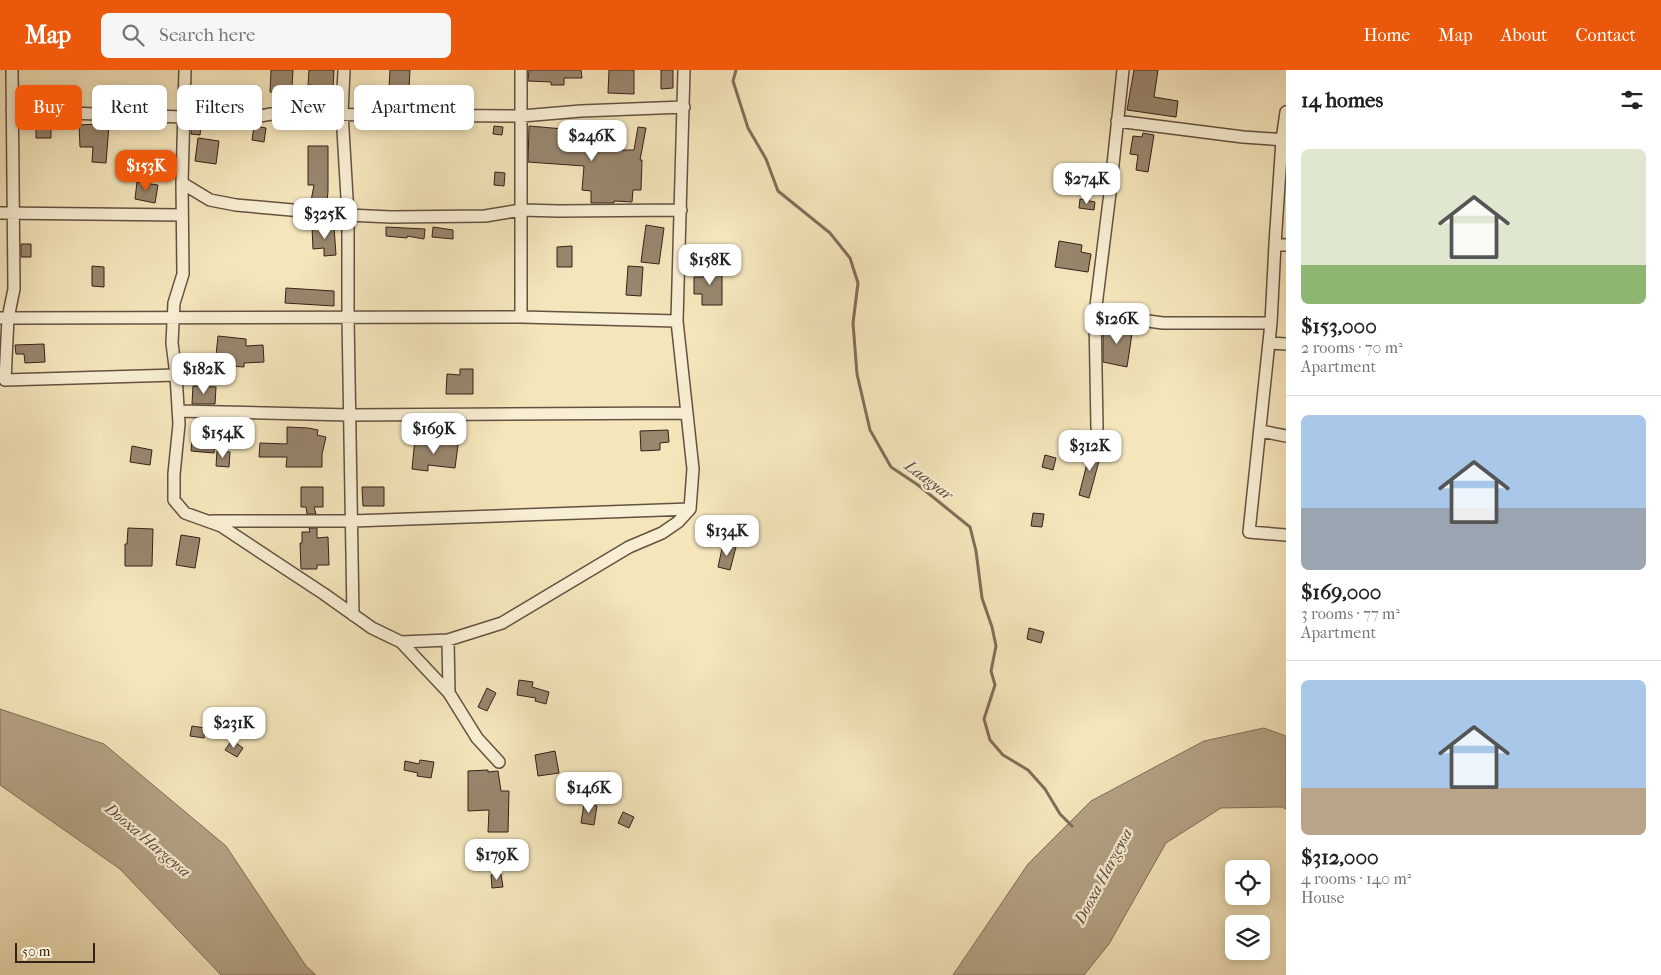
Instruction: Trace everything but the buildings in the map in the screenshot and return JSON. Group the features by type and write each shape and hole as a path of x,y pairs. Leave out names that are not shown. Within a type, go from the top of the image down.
{"street":[{"path":"12,70 14,289 4,318 5,380 176,375"},
{"path":"184,70 184,85"},
{"path":"343,85 344,70"},
{"path":"521,70 521,317"},
{"path":"401,642 448,640 502,623 629,547 662,533 678,522 690,509 693,469 677,321 684,70"},
{"path":"1097,428 1095,314 1123,70"},
{"path":"344,113 522,116 581,110 684,107"},
{"path":"12,111 177,118"},
{"path":"1286,112 1281,244 1271,323 1261,432 1253,487 1250,532 1286,535"},
{"path":"1117,121 1243,137 1284,140"},
{"path":"183,130 183,274 174,303 172,343 179,424 174,474 174,500 185,513 221,526 372,628 401,642 449,693 476,738 499,762"},
{"path":"343,130 348,215 353,615"},
{"path":"182,183 210,200 236,205 348,215 391,217 485,216 522,210 558,212 680,210"},
{"path":"0,213 182,216"},
{"path":"1095,314 1163,323 1271,323"},
{"path":"4,318 521,317 677,321"},
{"path":"1269,343 1286,344"},
{"path":"178,411 350,415 687,413"},
{"path":"1261,432 1286,436"},
{"path":"205,520 352,521 690,509"},
{"path":"448,640 449,693"}],"water":[{"name":"Dooxa Hargeysa","path":"0,709 104,744 226,846 306,966 316,975 221,975 120,869 0,785"},
{"name":"Dooxa Hargeysa","path":"1264,728 1286,736 1286,809 1282,807 1221,808 1166,843 1109,944 1084,975 953,975 1028,864 1091,801 1204,741"}],"waterway":[{"name":"Laagyar","path":"736,70 733,81 748,128 766,159 778,191 830,233 850,258 858,283 853,323 857,374 870,430 891,467 918,485 970,527 976,551 982,598 996,646 991,671 995,685 984,719 990,740 1003,755 1028,770 1045,789 1060,814 1072,826"}]}
